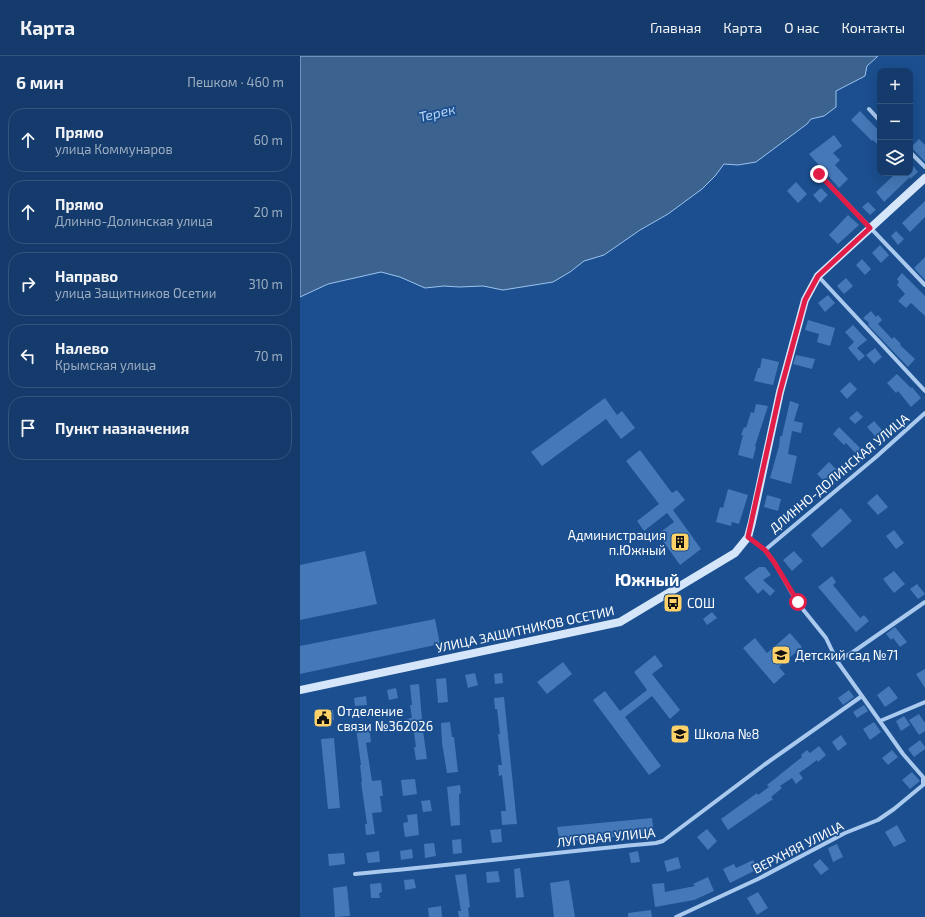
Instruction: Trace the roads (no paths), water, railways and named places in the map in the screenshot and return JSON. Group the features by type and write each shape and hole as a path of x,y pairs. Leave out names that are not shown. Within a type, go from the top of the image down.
{"street":[{"path":"869,110 877,118"},
{"path":"913,155 925,167"},
{"path":"819,174 925,285"},
{"name":"УЛИЦА ЗАЩИТНИКОВ ОСЕТИИ","path":"300,690 620,622 735,553 748,537 780,392 805,300 818,276 925,178"},
{"path":"818,276 925,391"},
{"name":"ДЛИННО-ДОЛИНСКАЯ УЛИЦА","path":"748,537 765,550 876,457 925,413"},
{"path":"765,550 798,602 826,638 838,661 862,696 903,754 923,777 924,785"},
{"path":"838,661 925,602"},
{"name":"ЛУГОВАЯ УЛИЦА","path":"355,874 452,865 573,850 656,843 663,841 764,765 862,696"},
{"path":"880,721 925,702"},
{"name":"ВЕРХНЯЯ УЛИЦА","path":"676,917 758,879 845,833 878,820 924,785"}],"water":[{"name":"Терек","path":"300,56 878,56 867,66 865,76 836,91 836,107 824,116 811,119 807,124 756,162 738,165 724,164 702,189 668,214 640,230 604,255 584,261 570,272 553,282 503,290 483,286 444,286 425,288 400,277 381,272 328,284 300,297"}],"place":[{"name":"Администрация п.Южный","path":"680,542"},
{"name":"СОШ","path":"673,603"},
{"name":"Детский сад №71","path":"781,655"},
{"name":"Отделение связи №362026","path":"323,718"},
{"name":"Школа №8","path":"680,734"}],"district":[{"name":"Южный","path":"647,580"}]}
